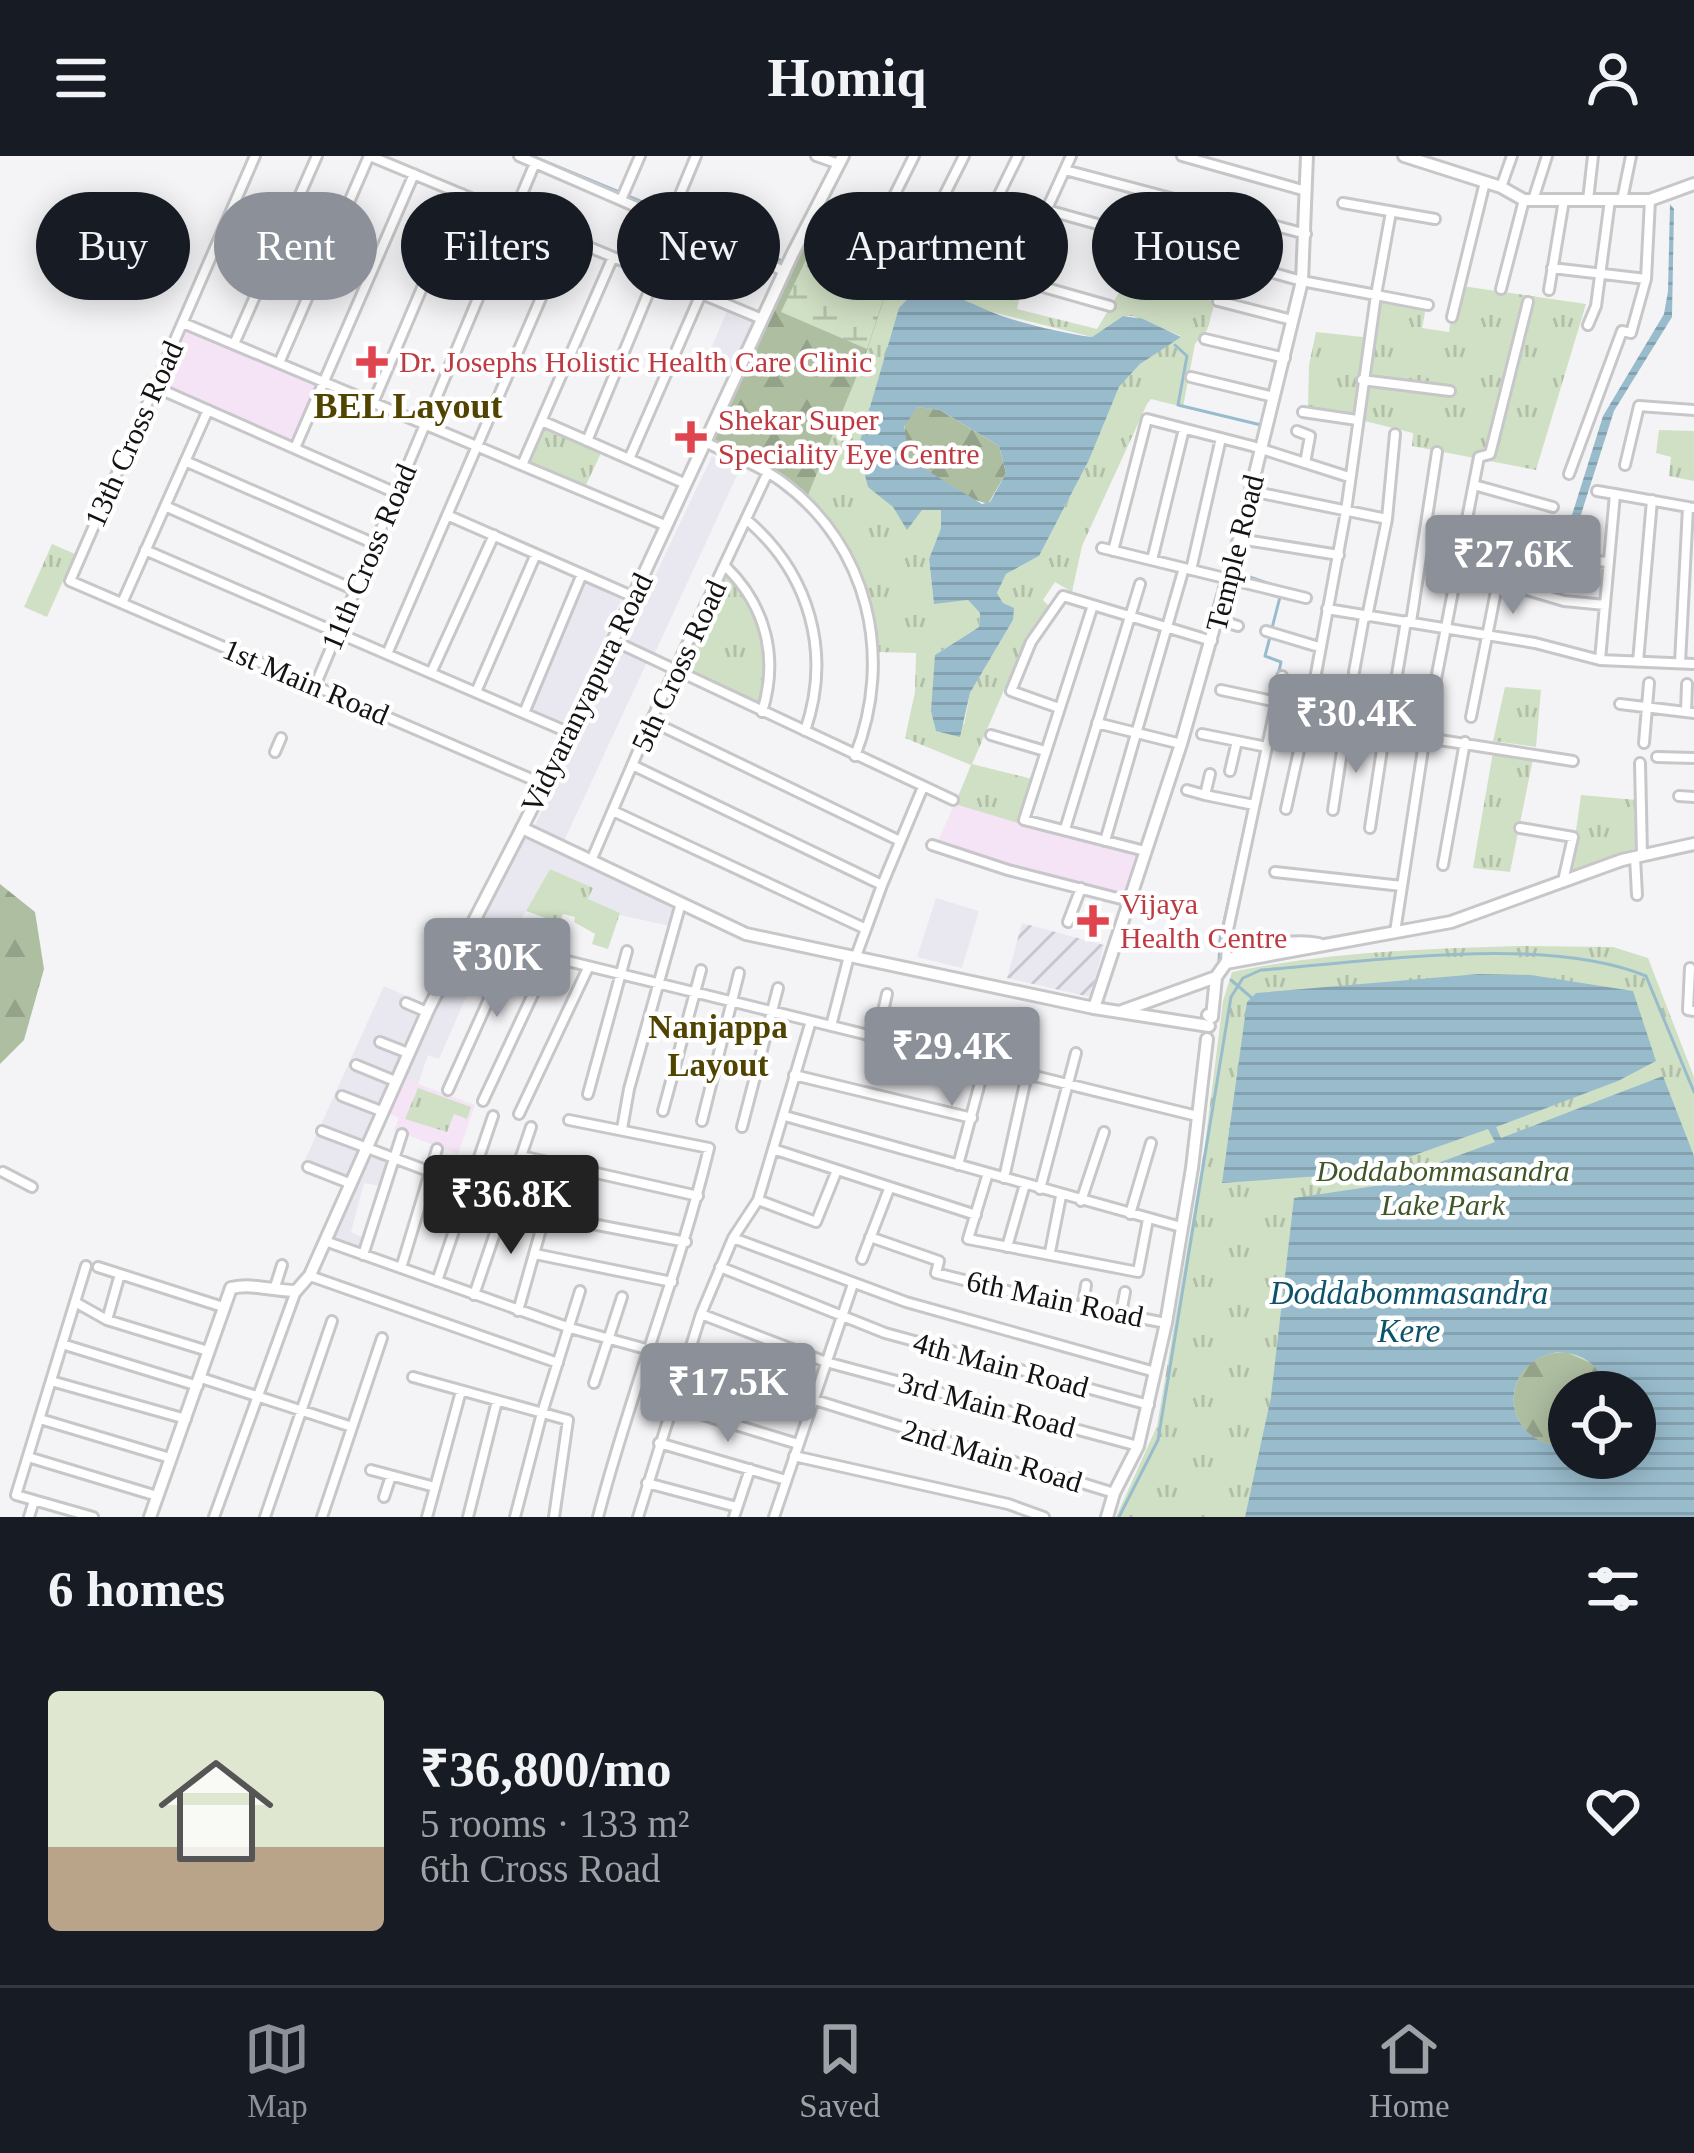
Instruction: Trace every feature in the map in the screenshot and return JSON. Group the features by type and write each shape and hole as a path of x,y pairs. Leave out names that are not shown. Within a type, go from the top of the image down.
{"main road":[{"name":"Temple Road","path":"1094,1008 1212,641 1251,491 1257,448 1285,358 1302,281 1307,156"},
{"path":"1404,156 1437,161 1528,200 1650,200 1694,184"},
{"name":"Vidyaranyapura Road","path":"824,192 841,160"},
{"name":"Vidyaranyapura Road","path":"804,231 522,828 746,934 1094,1008 1208,1027"},
{"path":"150,1517 231,1288 251,1283 273,1292 296,1291 310,1276 427,1012 522,828"},
{"path":"1189,1172 1202,1047 1212,1018 1215,982 1226,963 1451,922 1639,856 1694,844"},
{"path":"1119,1012 1215,982"},
{"path":"1107,1517 1138,1446 1156,1372 1208,1027"}],"street":[{"name":"13th Cross Road","path":"70,580 255,156"},
{"path":"234,344 317,156"},
{"path":"279,363 369,156 457,192"},
{"path":"519,156 621,192"},
{"path":"624,192 640,156"},
{"path":"682,192 696,156"},
{"path":"816,156 841,160"},
{"path":"896,192 914,156"},
{"path":"946,192 964,156"},
{"path":"1000,192 1018,156"},
{"path":"1055,192 1071,156"},
{"path":"1182,156 1306,191"},
{"path":"1501,187 1513,156"},
{"path":"1501,289 1547,156"},
{"path":"1588,200 1593,156"},
{"path":"1588,325 1630,156"},
{"name":"11th Cross Road","path":"523,192 535,163"},
{"path":"1065,170 1306,234"},
{"path":"296,448 414,174"},
{"path":"1452,316 1485,181"},
{"path":"1550,290 1564,200"},
{"path":"1570,474 1622,331 1631,333 1646,278 1650,200"},
{"path":"1343,203 1435,219"},
{"path":"1315,680 1346,512 1362,380 1391,212"},
{"path":"1068,216 1302,281 1428,305"},
{"path":"593,249 617,259"},
{"path":"523,465 613,257"},
{"path":"1552,268 1646,278"},
{"path":"780,269 786,272"},
{"path":"1068,294 1110,306"},
{"path":"373,403 417,300"},
{"name":"11th Cross Road","path":"315,686 477,300"},
{"path":"386,654 539,300"},
{"path":"587,441 646,300"},
{"path":"629,459 698,300"},
{"path":"716,300 764,320"},
{"path":"1218,301 1294,321"},
{"path":"1395,934 1425,736 1479,457 1490,454 1528,302"},
{"path":"183,323 667,526"},
{"path":"1205,339 1285,358"},
{"path":"1191,377 1274,397"},
{"path":"1362,380 1450,391"},
{"path":"155,387 396,493"},
{"path":"1625,465 1639,406 1694,410"},
{"path":"122,603 208,410"},
{"path":"1303,412 1357,421"},
{"path":"1113,551 1147,419 1350,478"},
{"path":"542,421 686,484"},
{"path":"1152,560 1184,429"},
{"path":"1297,430 1310,436 1305,464"},
{"path":"1354,672 1388,519 1395,434"},
{"path":"1105,841 1188,569 1222,438"},
{"path":"706,443 768,472 795,492 830,529 855,572 866,604 874,672 871,706 855,756"},
{"path":"1390,716 1437,452"},
{"path":"185,461 375,544"},
{"name":"5th Cross Road","path":"591,861 768,472"},
{"path":"1474,485 1553,507"},
{"path":"1251,491 1388,519"},
{"path":"1597,491 1691,507 1680,663"},
{"path":"1600,660 1615,494"},
{"path":"1638,662 1652,500"},
{"path":"165,506 356,590"},
{"path":"447,515 634,597"},
{"path":"747,520 787,563 812,617 817,674 805,731"},
{"path":"431,673 494,536"},
{"path":"1465,538 1565,559 1609,562"},
{"path":"1239,539 1339,555"},
{"path":"1102,548 1230,574 1306,598"},
{"path":"145,550 570,733"},
{"path":"476,692 536,554"},
{"path":"726,567 755,604 767,638 770,675 762,712"},
{"path":"1459,569 1564,601 1605,605"},
{"path":"524,713 582,574"},
{"name":"1st Main Road","path":"70,580 543,784"},
{"path":"1471,718 1498,581"},
{"path":"1064,830 1140,584"},
{"path":"1059,708 1011,691 1031,641 1064,596 1212,641"},
{"path":"1093,605 1024,820 1146,852"},
{"path":"1327,609 1488,635 1600,660 1694,664"},
{"path":"1218,620 1238,626"},
{"path":"1270,632 1319,647"},
{"path":"612,640 953,800"},
{"path":"1226,963 1251,804 1282,676"},
{"path":"1644,742 1649,683"},
{"path":"1620,704 1690,712 1687,684"},
{"path":"1221,690 1274,701"},
{"path":"1286,808 1306,719 1574,761"},
{"path":"651,721 899,841"},
{"path":"1097,723 1181,744"},
{"path":"1333,810 1346,724"},
{"path":"1370,827 1385,730"},
{"path":"1202,734 1264,746"},
{"path":"991,735 1045,752"},
{"path":"275,752 281,738"},
{"path":"1230,771 1237,741"},
{"path":"1443,865 1465,742"},
{"path":"1657,757 1694,758"},
{"path":"1637,895 1640,763"},
{"path":"632,765 882,885"},
{"path":"1205,795 1210,774"},
{"path":"832,1026 852,955 923,787"},
{"path":"1186,790 1251,804"},
{"path":"1679,796 1694,796"},
{"path":"613,811 866,929"},
{"path":"1520,828 1573,837 1564,881"},
{"path":"932,845 1130,901"},
{"path":"1275,872 1402,886"},
{"path":"1068,922 1081,888"},
{"path":"622,1130 681,903"},
{"path":"465,935 1193,1115"},
{"path":"448,1090 512,948"},
{"path":"588,1094 626,951"},
{"path":"483,1101 550,958"},
{"path":"519,1114 588,968"},
{"path":"1690,968 1688,1010 1694,1011"},
{"path":"663,1111 700,970"},
{"path":"702,1121 739,974"},
{"path":"742,1127 778,988"},
{"path":"878,1037 887,994"},
{"path":"406,1003 427,1012"},
{"path":"638,1517 701,1314 733,1238 758,1200 776,1150 811,1021"},
{"path":"921,1048 928,1022"},
{"path":"968,1059 976,1027"},
{"path":"1007,1069 1016,1037"},
{"path":"380,1042 408,1053"},
{"path":"1040,1189 1076,1053"},
{"path":"958,1165 985,1064"},
{"path":"356,1065 395,1081"},
{"path":"1004,1178 1027,1074"},
{"path":"794,1075 972,1118"},
{"path":"342,1096 381,1111"},
{"path":"437,1281 493,1115"},
{"path":"785,1116 1181,1227"},
{"path":"569,1120 710,1148 686,1242 647,1349 598,1517"},
{"path":"474,1295 531,1127"},
{"path":"322,1131 545,1215 686,1242"},
{"path":"1081,1202 1104,1132"},
{"path":"362,1255 402,1134"},
{"path":"1130,1214 1151,1143"},
{"path":"401,1269 437,1149"},
{"path":"776,1150 976,1215"},
{"path":"521,1156 698,1196"},
{"path":"308,1167 349,1184"},
{"path":"758,1200 816,1222 837,1169"},
{"path":"3,1172 32,1187"},
{"path":"988,1173 968,1239 1138,1271 1148,1220"},
{"path":"1007,1247 1025,1184"},
{"path":"862,1259 889,1189"},
{"path":"1050,1252 1061,1196"},
{"path":"518,1311 545,1215"},
{"name":"6th Main Road","path":"870,1237 939,1261 936,1273 1166,1323"},
{"path":"733,1238 982,1326 1156,1372"},
{"name":"2nd Main Road","path":"324,1241 570,1328 1114,1493"},
{"path":"535,1254 671,1282"},
{"path":"273,1292 283,1265"},
{"path":"86,1266 16,1495 93,1517"},
{"path":"98,1267 223,1307"},
{"name":"4th Main Road","path":"720,1267 841,1318 1149,1405"},
{"path":"107,1320 120,1274"},
{"path":"310,1276 558,1363"},
{"path":"774,1517 854,1284"},
{"path":"1083,1305 1086,1285"},
{"path":"214,1517 296,1291"},
{"path":"514,1517 580,1291"},
{"path":"1121,1313 1125,1292"},
{"path":"594,1382 622,1297"},
{"path":"75,1302 107,1320 209,1351"},
{"name":"3rd Main Road","path":"701,1314 826,1362 1138,1446"},
{"path":"266,1517 332,1321"},
{"path":"322,1517 382,1338"},
{"path":"62,1344 257,1396 352,1427"},
{"path":"413,1377 568,1420 554,1517"},
{"path":"51,1381 186,1419"},
{"path":"427,1517 461,1391"},
{"path":"468,1517 497,1401"},
{"path":"670,1405 798,1444"},
{"path":"40,1419 171,1459"},
{"path":"659,1443 786,1480"},
{"path":"28,1456 158,1496"},
{"path":"794,1456 1008,1504 1042,1517"},
{"path":"647,1483 735,1512 750,1469"},
{"path":"371,1470 435,1487"},
{"path":"384,1497 391,1475"},
{"path":"29,1517 34,1501"},
{"path":"1004,1517 1008,1504"}],"shaded area":[{"path":"727,311 759,325 735,379 704,365"},
{"path":"187,331 318,383 293,443 162,386"},
{"path":"712,456 739,471 653,657 623,643"},
{"path":"584,578 623,595 565,728 527,711"},
{"path":"617,648 647,662 564,841 534,827"},
{"path":"972,765 1032,779 1019,824 1142,854 1127,899 936,845"},
{"path":"522,835 674,906 670,926 620,915 588,899 593,889 550,869 520,920 514,917 502,940 476,931"},
{"path":"936,898 979,911 962,968 917,957"},
{"path":"1022,923 1104,945 1090,997 1007,978"},
{"path":"468,942 508,952 497,976 478,970 439,1059 428,1055 418,1084 402,1078"},
{"path":"384,986 422,1003 347,1179 303,1164"},
{"path":"402,1078 475,1105 458,1154 394,1130 399,1118 387,1112"},
{"path":"368,1154 390,1162 380,1186 364,1183 351,1232 366,1239 361,1252 331,1241"}],"green space":[{"path":"804,247 804,300 884,300 808,495 770,469 713,442"},
{"path":"804,259 804,300 1019,300 1017,309 1097,329 1115,300 1215,302 1207,330 1195,344 1183,407 1151,399 1147,404 1082,546 1072,592 1055,582 1043,600 1050,607 1027,637 972,764 1032,779 1018,823 955,804 971,765 905,738 915,692 916,653 878,652 858,569 833,526 770,469","holes":["988,311 1092,337 1123,316 1181,336 1140,364 1119,387 1089,460 1039,556 1006,574 997,593 1013,620 970,693 964,725 935,670 935,655 979,627 980,613 968,600 934,603 929,559 941,528 941,509 921,510 907,529 893,507"]},
{"path":"804,264 804,300 883,300 867,349 781,312"},
{"path":"1455,285 1586,304 1536,470 1412,446 1413,433 1308,407 1316,332 1363,337 1370,299 1426,308 1422,328 1449,332"},
{"path":"917,407 940,410 999,446 1006,473 988,504 966,497 910,460 904,432"},
{"path":"543,429 601,453 586,485 529,463"},
{"path":"1659,430 1694,431 1694,481 1669,476 1671,457 1656,453"},
{"path":"52,544 75,554 47,617 24,607"},
{"path":"726,572 749,604 762,635 765,668 760,707 680,671"},
{"path":"1505,687 1541,690 1536,747 1493,741"},
{"path":"1493,752 1533,759 1510,872 1473,868"},
{"path":"1581,795 1637,800 1637,848 1570,873"},
{"path":"550,869 593,888 588,899 620,913 608,949 592,944 595,934 574,922 575,917 563,914 559,923 526,911"},
{"path":"0,884 35,912 44,969 24,1040 0,1064"},
{"name":"Doddabommasandra Kere","path":"1613,947 1648,958 1694,1077 1694,1517 1116,1517 1157,1426 1205,1144 1223,1001 1232,972 1410,950"},
{"path":"418,1088 471,1107 467,1119 454,1114 447,1132 405,1119"},
{"path":"1566,1352 1595,1365 1598,1371 1548,1371 1548,1443 1528,1433 1514,1401 1526,1368 1543,1356"}],"water":[{"path":"1670,204 1674,209 1672,317 1614,411 1570,549 1562,547 1603,416 1664,314"},
{"path":"907,300 963,300 1008,318 1092,337 1123,316 1143,319 1181,337 1140,364 1119,387 1089,460 1039,556 1006,574 997,593 1014,608 1013,620 970,693 960,737 936,731 931,711 935,655 979,627 980,613 968,600 934,604 929,559 941,528 941,510 922,510 907,530 893,507 868,487 858,448 899,308","holes":["917,407 940,410 999,446 1006,473 990,502 982,504 910,460 904,427"]},
{"name":"Doddabommasandra Kere","path":"1479,974 1531,975 1633,991 1656,1061 1618,1081 1496,1127 1501,1138 1663,1076 1694,1156 1694,1517 1245,1517 1271,1397 1294,1198 1375,1186 1495,1142 1488,1129 1364,1173 1222,1183 1247,1002 1256,993"}],"waterway":[{"path":"532,156 619,192"},
{"path":"1175,345 1187,356 1178,405 1261,425 1254,455"},
{"path":"1235,572 1282,588"},
{"path":"1272,628 1280,597"},
{"path":"1219,963 1220,940 1281,662 1265,656 1270,637"},
{"path":"1119,1517 1158,1440 1231,997 1243,978 1261,970 1457,954 1559,956 1605,963 1646,976 1694,1092"},
{"path":"1231,980 1252,998"}],"place":[{"name":"Dr. Josephs Holistic Health Care Clinic","path":"372,362"},
{"name":"Shekar Super Speciality Eye Centre","path":"691,437"},
{"name":"Vijaya Health Centre","path":"1093,921"}],"district":[{"name":"BEL Layout","path":"408,405"},
{"name":"Nanjappa Layout","path":"718,1045"}],"park label":[{"name":"Doddabommasandra Lake Park","path":"1443,1188"}]}
